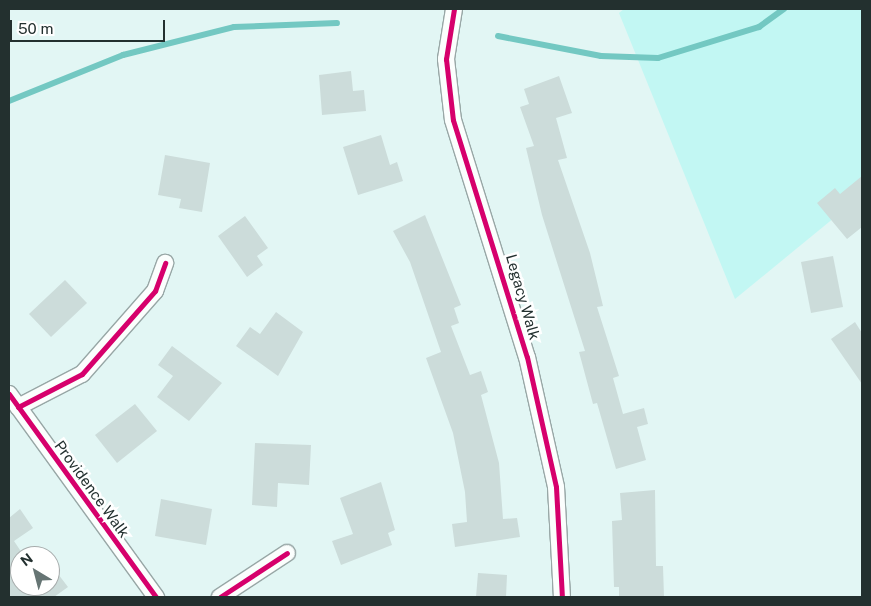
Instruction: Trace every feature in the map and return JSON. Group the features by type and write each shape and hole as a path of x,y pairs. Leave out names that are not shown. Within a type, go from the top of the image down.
{"street":[{"name":"Legacy Walk","path":"454,9 446,59 453,120 527,357 556,486 562,597"},
{"path":"13,401 82,374 102,354 155,291 165,263"},
{"name":"Providence Walk","path":"13,401 156,597"},
{"path":"220,597 287,553"}],"shaded area":[{"path":"624,9 862,9 862,195 735,299 619,13"}],"building":[{"path":"351,71 353,91 364,90 366,111 322,115 319,75"},
{"path":"559,76 572,113 556,118 567,158 558,160 590,253 603,306 597,307 619,376 613,378 623,414 644,408 648,424 637,427 646,460 616,469 597,403 593,404 579,352 585,351 542,215 526,148 534,146 520,107 529,104 524,89"},
{"path":"381,135 390,165 397,162 403,181 358,195 343,147"},
{"path":"165,155 210,163 202,212 179,208 181,199 158,195"},
{"path":"862,176 862,227 847,239 817,203 835,188 840,194"},
{"path":"425,215 461,305 454,308 459,323 451,326 470,375 481,371 488,392 481,395 499,463 503,519 517,518 520,537 455,547 452,524 467,522 465,492 453,433 426,358 441,352 410,262 393,231"},
{"path":"245,216 268,248 257,256 263,265 247,277 218,236"},
{"path":"833,256 843,307 811,313 801,262"},
{"path":"65,280 87,303 51,337 29,314"},
{"path":"276,312 303,332 278,376 236,346 250,327 260,334"},
{"path":"855,322 862,333 862,384 831,339"},
{"path":"172,346 222,383 189,421 157,397 173,376 158,365"},
{"path":"135,404 157,431 117,463 95,435"},
{"path":"255,443 311,445 309,485 278,483 277,507 252,505"},
{"path":"381,482 395,530 388,533 392,545 341,565 332,541 353,534 340,498"},
{"path":"655,490 656,566 663,566 664,597 619,597 619,587 614,587 612,521 622,520 620,493"},
{"path":"161,499 212,509 206,545 155,536"},
{"path":"20,509 33,528 14,541 17,546 10,546 10,596 55,596 54,597 9,597 9,518"},
{"path":"478,573 507,575 506,597 476,597"},
{"path":"60,577 68,587 60,593"}],"waterway":[{"path":"498,36 601,56 658,58 759,27 784,9"},
{"path":"9,101 123,55 234,27 337,23"}],"cycle path":[{"path":"454,9 446,59 453,120 527,357 556,487 562,597"},
{"path":"18,407 82,374 155,291 165,263"},
{"path":"9,394 156,597"},
{"path":"220,597 287,553"}]}
